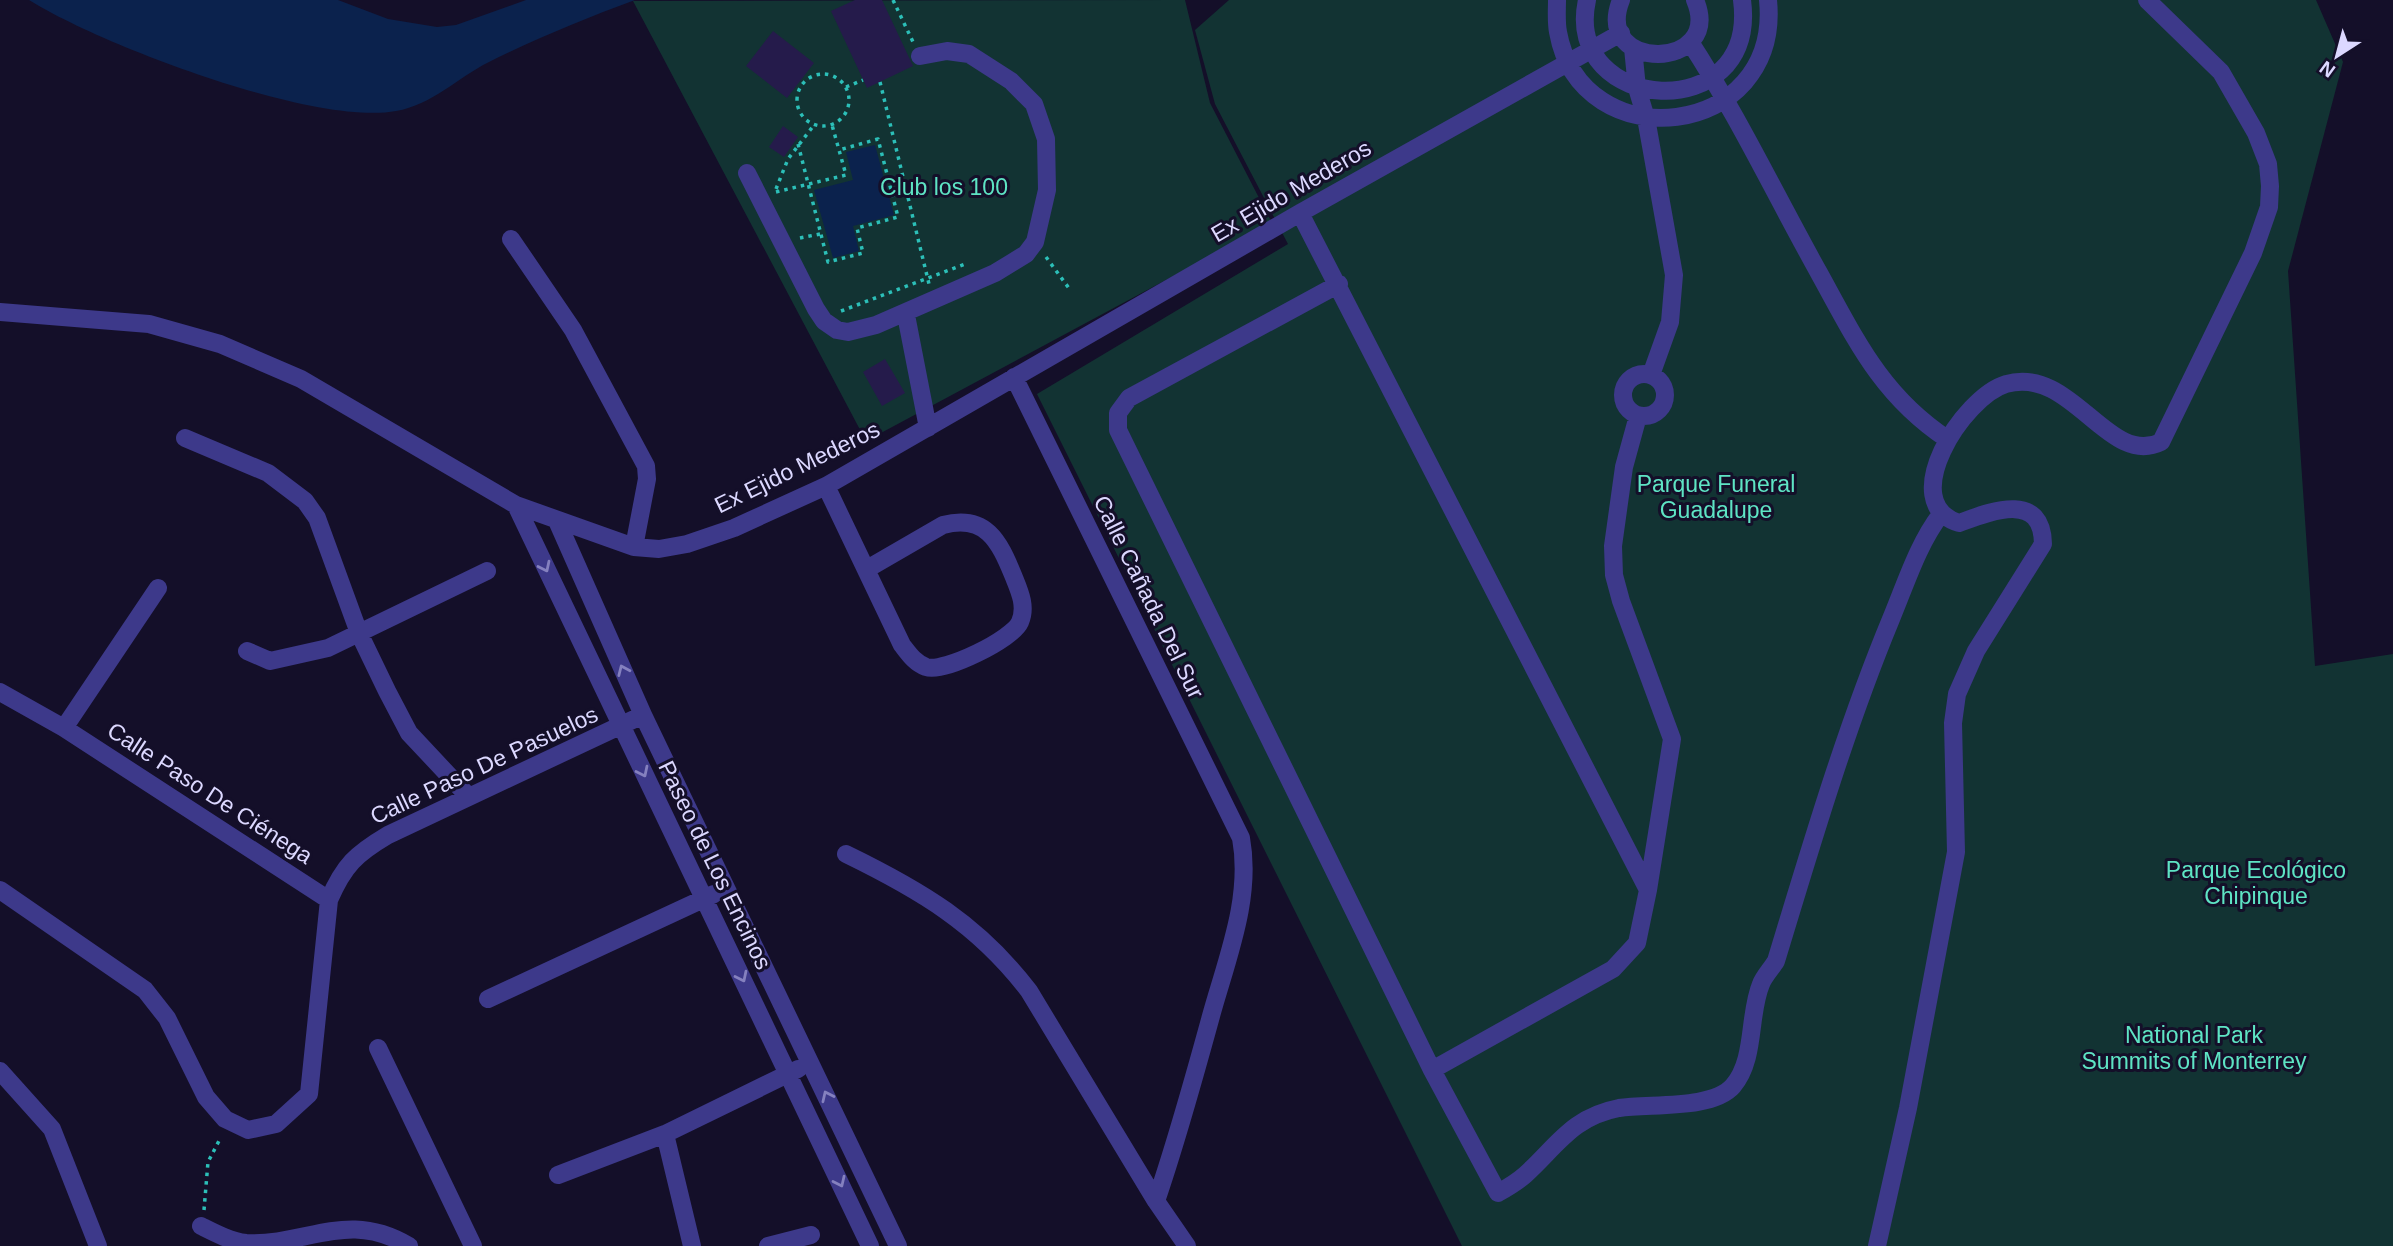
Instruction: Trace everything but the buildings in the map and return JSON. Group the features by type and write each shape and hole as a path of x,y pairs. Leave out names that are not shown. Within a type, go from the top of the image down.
{"street":[{"path":"1557,0 1558,33 1570,64 1589,90 1616,108 1646,118 1675,119 1693,115 1727,99 1749,77 1764,50 1770,19 1769,0"},
{"path":"1587,0 1587,29 1594,50 1619,79 1637,88 1664,93 1691,89 1712,76 1730,59 1740,38 1744,15 1742,0"},
{"path":"1621,0 1617,20 1621,33 1633,48 1647,55 1663,56 1678,51 1690,41 1699,17 1695,0"},
{"path":"1877,1246 1905,1121 1954,866 1958,823 1953,723 1958,694 1976,651 2043,544 2043,531 2038,520 2024,509 2013,509 1959,523 1941,514 1934,503 1934,488 1947,439 1961,419 1983,398 2007,384 2021,382 2050,387 2124,442 2152,447 2161,442 2253,253 2269,207 2268,164 2256,133 2221,72 2147,0"},
{"name":"Ex Ejido Mederos","path":"0,312 149,324 220,344 301,379 516,505 558,523 634,547 659,549 687,544 734,528 826,486 1300,213 1621,33"},
{"path":"1690,41 1727,99 1786,215 1874,368 1904,407 1947,439"},
{"path":"1633,48 1637,88 1646,118 1674,275 1670,322 1651,375"},
{"path":"747,173 824,321 837,330 848,332 906,315 1012,264 1035,242 1047,190 1046,139 1034,104 1003,74 969,54 947,51 920,56"},
{"path":"1300,213 1339,284 1648,890"},
{"path":"510,239 573,330 646,466 647,480 634,547"},
{"path":"1339,284 1129,398 1116,420 1118,430 1432,1070 1498,1193 1524,1176 1567,1130 1594,1115 1619,1108 1704,1101 1723,1095 1734,1085 1743,1069 1761,983 1776,961 1826,796 1875,660 1927,532 1941,514"},
{"path":"906,315 928,428"},
{"path":"1644,374 1651,375 1663,384 1665,402 1655,414 1638,416 1626,407 1623,392 1630,379 1644,374"},
{"name":"Calle Cañada Del Sur","path":"1014,377 1241,838 1244,871 1239,915 1176,1143 1156,1201"},
{"path":"1432,1070 1613,970 1637,943 1672,740 1614,575 1613,546 1624,467 1638,416"},
{"path":"185,438 268,473 305,501 317,518 359,633 410,733 469,797"},
{"path":"826,486 902,645 925,667 933,668 958,661 1009,635 1020,624 1023,603 1002,548 997,540 977,526 956,522 943,525 867,569"},
{"name":"Paseo de Los Encinos","path":"516,505 870,1246"},
{"name":"Paseo de Los Encinos","path":"558,523 643,715 898,1246"},
{"path":"247,651 270,661 289,659 328,648 487,571"},
{"path":"64,728 158,588"},
{"name":"Calle Paso De Ciénega","path":"0,692 64,728 329,900"},
{"name":"Calle Paso De Pasuelos","path":"329,900 341,872 368,847 643,715"},
{"path":"846,854 918,890 977,933 1008,963 1029,991 1156,1201 1188,1246"},
{"path":"488,999 727,888"},
{"path":"0,890 145,990 167,1018 206,1097 225,1119 248,1130 264,1129 284,1119 309,1094 329,900"},
{"path":"378,1048 473,1246"},
{"path":"558,1175 665,1134 811,1062"},
{"path":"0,1072 52,1129 98,1246"},
{"path":"665,1134 692,1246"},
{"path":"201,1226 243,1243 266,1243 352,1227 391,1236 409,1246"},
{"path":"768,1246 811,1235"}],"path":[{"path":"893,0 920,56"},
{"path":"825,74 840,80 846,88 849,96 846,114 832,125 814,125 800,115 796,99 802,83 809,78 825,74"},
{"path":"846,88 863,80"},
{"path":"880,82 934,303"},
{"path":"774,193 797,144 814,125"},
{"path":"774,193 846,176 832,125"},
{"path":"797,144 828,262 863,253 857,228 898,217 878,139 839,150"},
{"path":"774,193 780,205"},
{"path":"792,227 798,239 820,234"},
{"path":"1035,242 1072,291"},
{"path":"837,313 927,276 975,261"},
{"path":"201,1226 208,1194 208,1162 223,1135 225,1119"}],"green space":[{"name":"Club los 100","path":"1185,0 1210,103 1272,223 866,441 633,1"},
{"name":"Parque Funeral Guadalupe","path":"1229,0 2316,0 2343,62 2288,271 2315,666 2393,654 2393,1246 1462,1246 1037,394 1288,244 1215,104 1195,30"}],"water":[{"path":"29,0 338,0 388,19 437,27 456,25 526,0 635,0 506,53 409,108 360,112 314,106 209,78 105,38"},
{"path":"875,145 894,215 853,226 859,251 833,258 814,190 853,180 846,152"}],"park label":[{"name":"Parque Ecológico Chipinque","path":"2256,883"},
{"name":"National Park Summits of Monterrey","path":"2194,1048"}]}
